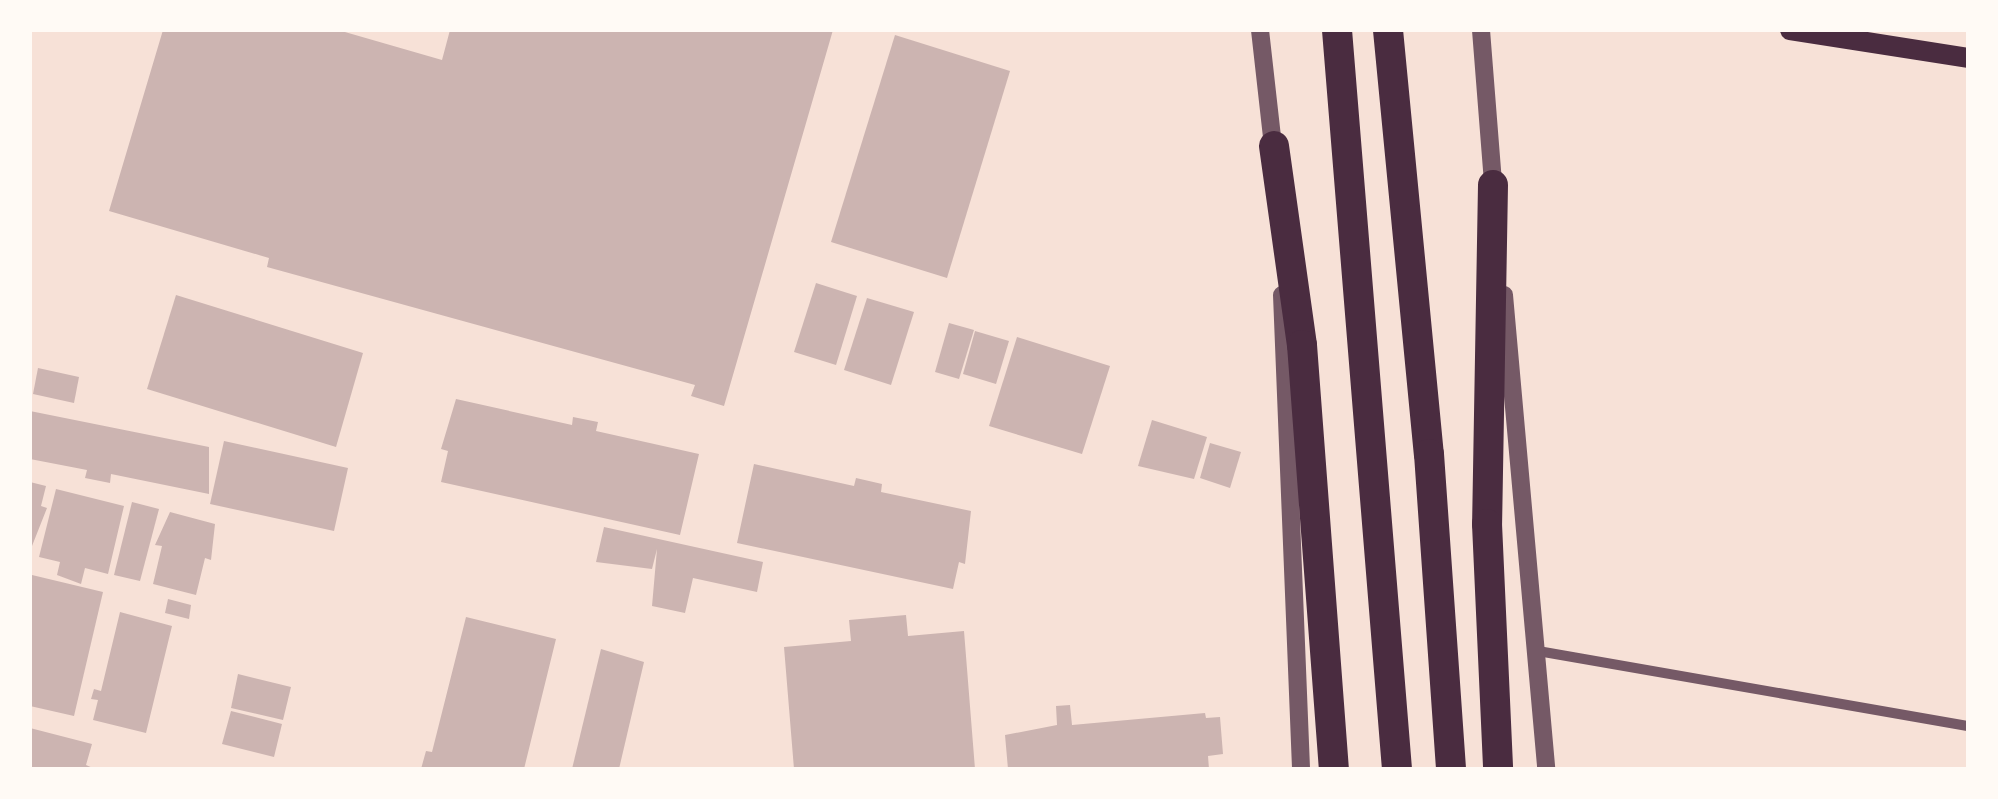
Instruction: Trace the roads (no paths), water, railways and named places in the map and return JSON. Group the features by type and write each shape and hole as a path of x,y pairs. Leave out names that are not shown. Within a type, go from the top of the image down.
{"highway":[{"path":"1337,30 1397,769"},
{"path":"1388,30 1429,454 1450,769"},
{"path":"1274,146 1304,364 1334,769"},
{"path":"1493,184 1487,524 1498,769"}],"main road":[{"path":"1790,30 1968,58"}],"street":[{"path":"1260,30 1274,146 1301,769"},
{"path":"1481,30 1546,769"},
{"path":"1538,651 1968,726"}]}
